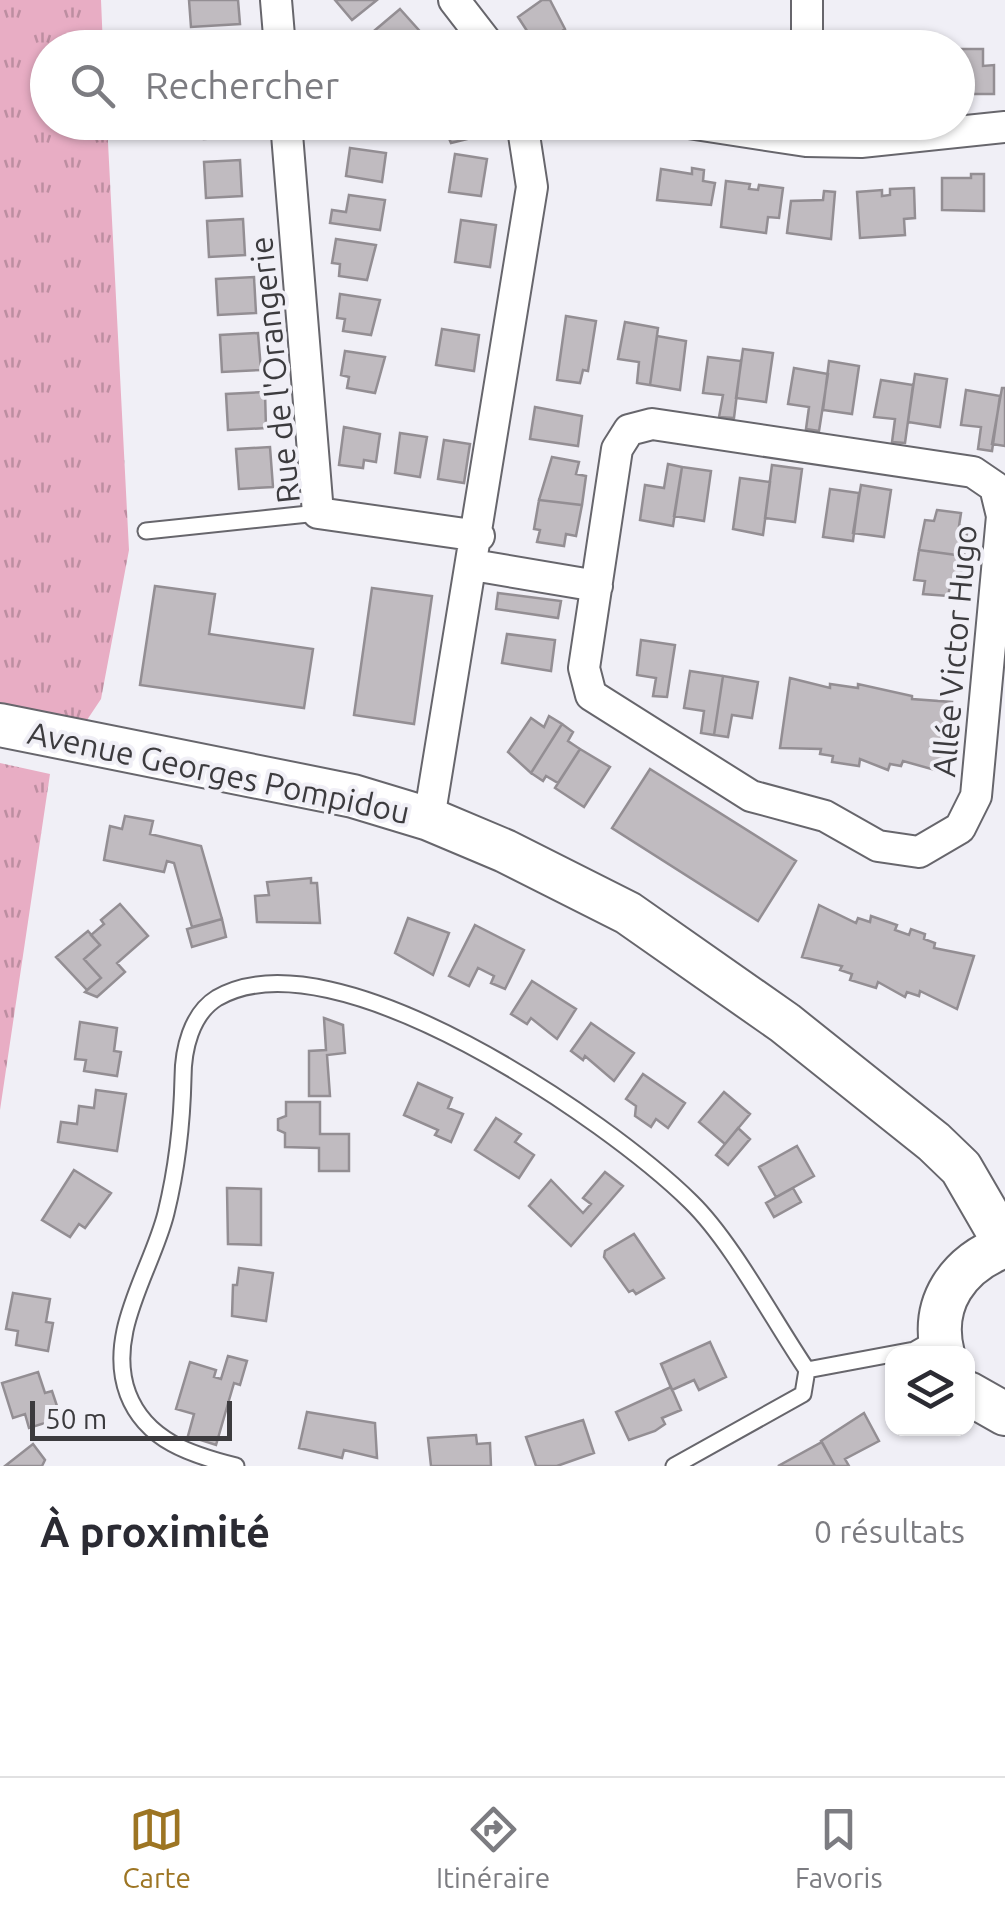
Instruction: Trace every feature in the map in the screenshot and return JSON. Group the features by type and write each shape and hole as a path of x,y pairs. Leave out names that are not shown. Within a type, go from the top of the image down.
{"main road":[{"name":"Avenue Georges Pompidou","path":"0,725 352,796 429,819 505,851 628,913 785,1023 897,1110 960,1168 1005,1245"},
{"path":"941,1345 940,1312 963,1269 982,1254 1005,1245"},
{"path":"975,1397 1005,1414"}],"street":[{"path":"276,0 278,30"},
{"path":"454,0 477,30"},
{"path":"807,0 807,30"},
{"path":"975,130 1005,126"},
{"name":"Rue de l'Orangerie","path":"287,140 318,514 476,551"},
{"path":"429,819 476,551 532,187 525,140"},
{"name":"Allée Victor Hugo","path":"652,424 973,472 995,487 1002,516 976,796 960,828 920,852 878,846 825,816 750,796 592,695 584,668 597,586 617,449 629,430 652,424"},
{"path":"476,551 597,586"}],"lane":[{"path":"146,531 318,514"},
{"path":"236,1466 181,1449 154,1432 128,1396 122,1349 173,1182 183,1070 191,1030 216,999 262,988 333,989 382,1005 497,1060 601,1128 692,1203 807,1370 803,1394 674,1466"},
{"path":"807,1370 941,1345"}],"green space":[{"path":"0,0 101,0 102,30 30,30 30,140 108,140 129,550 101,699 85,723 0,707"},
{"path":"0,763 50,774 0,1110"}],"building":[{"path":"189,0 238,0 240,24 191,27"},
{"path":"335,0 377,0 352,20"},
{"path":"542,0 550,0 565,29 526,30 518,17"},
{"path":"400,9 419,30 375,30"},
{"path":"975,49 983,49 983,66 994,65 994,94 975,94"},
{"path":"350,148 386,153 382,182 346,176"},
{"path":"455,154 487,159 481,196 449,192"},
{"path":"240,160 242,196 206,198 204,162"},
{"path":"692,168 704,170 703,181 715,183 711,205 657,200 661,169 692,174"},
{"path":"971,174 984,174 984,211 942,210 942,178 971,178"},
{"path":"726,181 750,184 749,189 758,190 759,185 783,188 779,218 768,217 766,233 721,227"},
{"path":"914,188 915,218 904,219 905,235 860,238 857,192 882,190 882,196 890,195 890,189"},
{"path":"824,191 835,192 831,239 787,233 791,201 823,200"},
{"path":"349,195 385,200 380,230 330,223 332,210 346,212"},
{"path":"243,219 245,255 209,257 207,221"},
{"path":"461,220 496,225 490,267 455,262"},
{"path":"336,239 376,245 367,280 339,276 340,264 332,263"},
{"path":"254,277 256,313 218,315 216,279"},
{"path":"340,294 380,300 371,335 343,331 345,319 337,318"},
{"path":"566,316 596,321 588,371 583,370 580,383 557,380"},
{"path":"625,322 658,328 650,385 637,383 639,362 618,359"},
{"path":"442,329 479,335 474,371 436,365"},
{"path":"258,333 261,370 222,372 220,335"},
{"path":"657,336 686,341 680,390 650,385"},
{"path":"743,349 773,353 766,402 736,398"},
{"path":"345,351 385,357 375,393 347,388 349,377 341,375"},
{"path":"708,357 741,361 734,418 719,417 723,395 703,393"},
{"path":"829,361 859,366 852,414 823,410"},
{"path":"794,368 828,374 819,431 806,429 809,407 788,404"},
{"path":"915,374 947,379 940,427 908,422"},
{"path":"881,380 913,385 905,443 892,442 895,419 874,417"},
{"path":"1005,388 1005,446 992,444"},
{"path":"966,390 1000,396 992,451 978,449 981,427 961,425"},
{"path":"265,392 266,428 228,430 226,394"},
{"path":"535,407 582,416 578,446 530,439"},
{"path":"344,427 380,434 376,462 364,460 363,468 339,465"},
{"path":"400,433 427,437 420,477 395,473"},
{"path":"444,440 470,444 464,483 438,479"},
{"path":"270,447 273,487 239,489 236,449"},
{"path":"552,457 579,462 576,474 586,476 582,505 539,500"},
{"path":"668,464 682,467 673,526 640,520 645,485 664,488"},
{"path":"772,465 802,469 795,522 765,518"},
{"path":"682,467 711,471 704,521 674,516"},
{"path":"740,478 770,482 763,535 733,529"},
{"path":"861,485 891,490 884,537 853,533"},
{"path":"830,489 859,493 853,541 823,537"},
{"path":"539,500 582,505 576,536 566,534 564,546 537,542 540,530 534,529"},
{"path":"937,510 961,513 959,526 968,526 964,556 919,550 925,520 934,521"},
{"path":"919,550 964,556 958,588 950,586 948,596 923,594 925,581 914,580"},
{"path":"155,586 215,594 209,634 313,649 304,708 140,685"},
{"path":"372,588 432,596 414,724 354,715"},
{"path":"498,593 561,601 558,618 496,609"},
{"path":"507,634 555,640 551,671 502,663"},
{"path":"641,640 675,645 667,697 653,696 656,678 637,675"},
{"path":"690,671 723,676 714,735 701,733 704,711 684,708"},
{"path":"723,676 758,682 752,718 732,715 728,737 714,735"},
{"path":"790,678 830,688 830,684 858,688 858,684 912,699 952,702 942,772 903,761 901,766 890,764 888,770 860,759 859,766 832,762 833,756 820,754 821,749 780,748"},
{"path":"549,716 562,724 531,773 508,752 531,718 544,727"},
{"path":"562,724 573,732 568,741 580,749 558,783 546,776 543,781 531,773"},
{"path":"580,749 610,767 584,807 555,788"},
{"path":"650,769 796,861 758,921 612,828"},
{"path":"125,816 153,821 150,834 201,846 222,919 192,927 174,863 167,861 164,872 104,860 110,826 122,829"},
{"path":"311,878 311,883 317,883 320,923 257,922 255,896 269,895 267,882"},
{"path":"120,904 148,936 117,963 125,972 97,997 85,992 101,978 84,959 100,945 91,935"},
{"path":"819,905 856,923 858,918 870,922 871,916 897,925 895,930 909,935 911,929 925,934 924,939 935,943 934,948 974,956 957,1009 920,991 919,996 907,992 905,997 878,982 876,988 850,980 852,974 840,970 842,966 802,957"},
{"path":"408,918 449,933 433,975 395,953"},
{"path":"222,919 226,937 192,947 187,929"},
{"path":"475,925 524,950 505,989 491,983 494,976 478,968 469,986 449,976"},
{"path":"88,931 100,945 84,959 101,978 87,990 56,957"},
{"path":"532,981 576,1009 557,1039 531,1018 527,1024 511,1014"},
{"path":"324,1018 343,1025 345,1053 327,1055 330,1096 309,1096 309,1051 326,1050"},
{"path":"80,1022 117,1028 114,1051 121,1052 117,1076 84,1071 86,1060 75,1059"},
{"path":"591,1023 634,1053 614,1081 585,1056 583,1060 571,1051"},
{"path":"643,1074 685,1103 668,1128 656,1119 651,1127 635,1116 636,1106 626,1099"},
{"path":"418,1083 452,1098 448,1108 463,1114 451,1142 435,1135 438,1130 404,1115"},
{"path":"96,1090 126,1094 117,1151 58,1142 61,1122 77,1124 79,1106 94,1108"},
{"path":"724,1092 750,1114 725,1144 699,1122"},
{"path":"286,1102 320,1102 320,1134 349,1134 349,1171 319,1171 319,1148 285,1147 285,1133 278,1130 278,1119 286,1116"},
{"path":"496,1118 521,1134 515,1142 534,1155 519,1178 475,1150"},
{"path":"738,1128 750,1139 728,1165 716,1155"},
{"path":"797,1146 814,1176 776,1197 759,1167"},
{"path":"74,1170 111,1193 85,1228 79,1224 70,1237 42,1220"},
{"path":"605,1172 623,1186 571,1246 529,1206 551,1180 583,1213 591,1204 583,1198"},
{"path":"227,1188 261,1189 261,1245 228,1244"},
{"path":"793,1188 801,1202 774,1217 766,1203"},
{"path":"634,1234 664,1278 636,1294 633,1290 629,1292 604,1257 605,1251"},
{"path":"239,1268 273,1273 266,1321 232,1316 233,1285 237,1285"},
{"path":"13,1293 50,1299 46,1322 53,1323 48,1351 16,1345 18,1331 6,1329"},
{"path":"710,1342 726,1377 699,1390 694,1380 672,1390 661,1364"},
{"path":"228,1356 247,1361 240,1385 234,1383 216,1445 188,1436 194,1414 176,1409 190,1362 216,1370 214,1377 221,1379"},
{"path":"38,1372 45,1393 52,1391 61,1418 29,1428 25,1414 13,1418 2,1383"},
{"path":"671,1387 681,1410 662,1418 665,1424 655,1431 629,1440 616,1412"},
{"path":"307,1412 375,1423 377,1458 344,1450 342,1458 299,1448"},
{"path":"864,1413 879,1441 845,1459 849,1466 835,1466 821,1441"},
{"path":"583,1420 594,1453 557,1466 536,1466 526,1437"},
{"path":"476,1435 477,1444 490,1443 491,1466 431,1466 428,1438"},
{"path":"822,1442 835,1466 778,1466"},
{"path":"33,1444 45,1460 42,1466 5,1466"}]}
